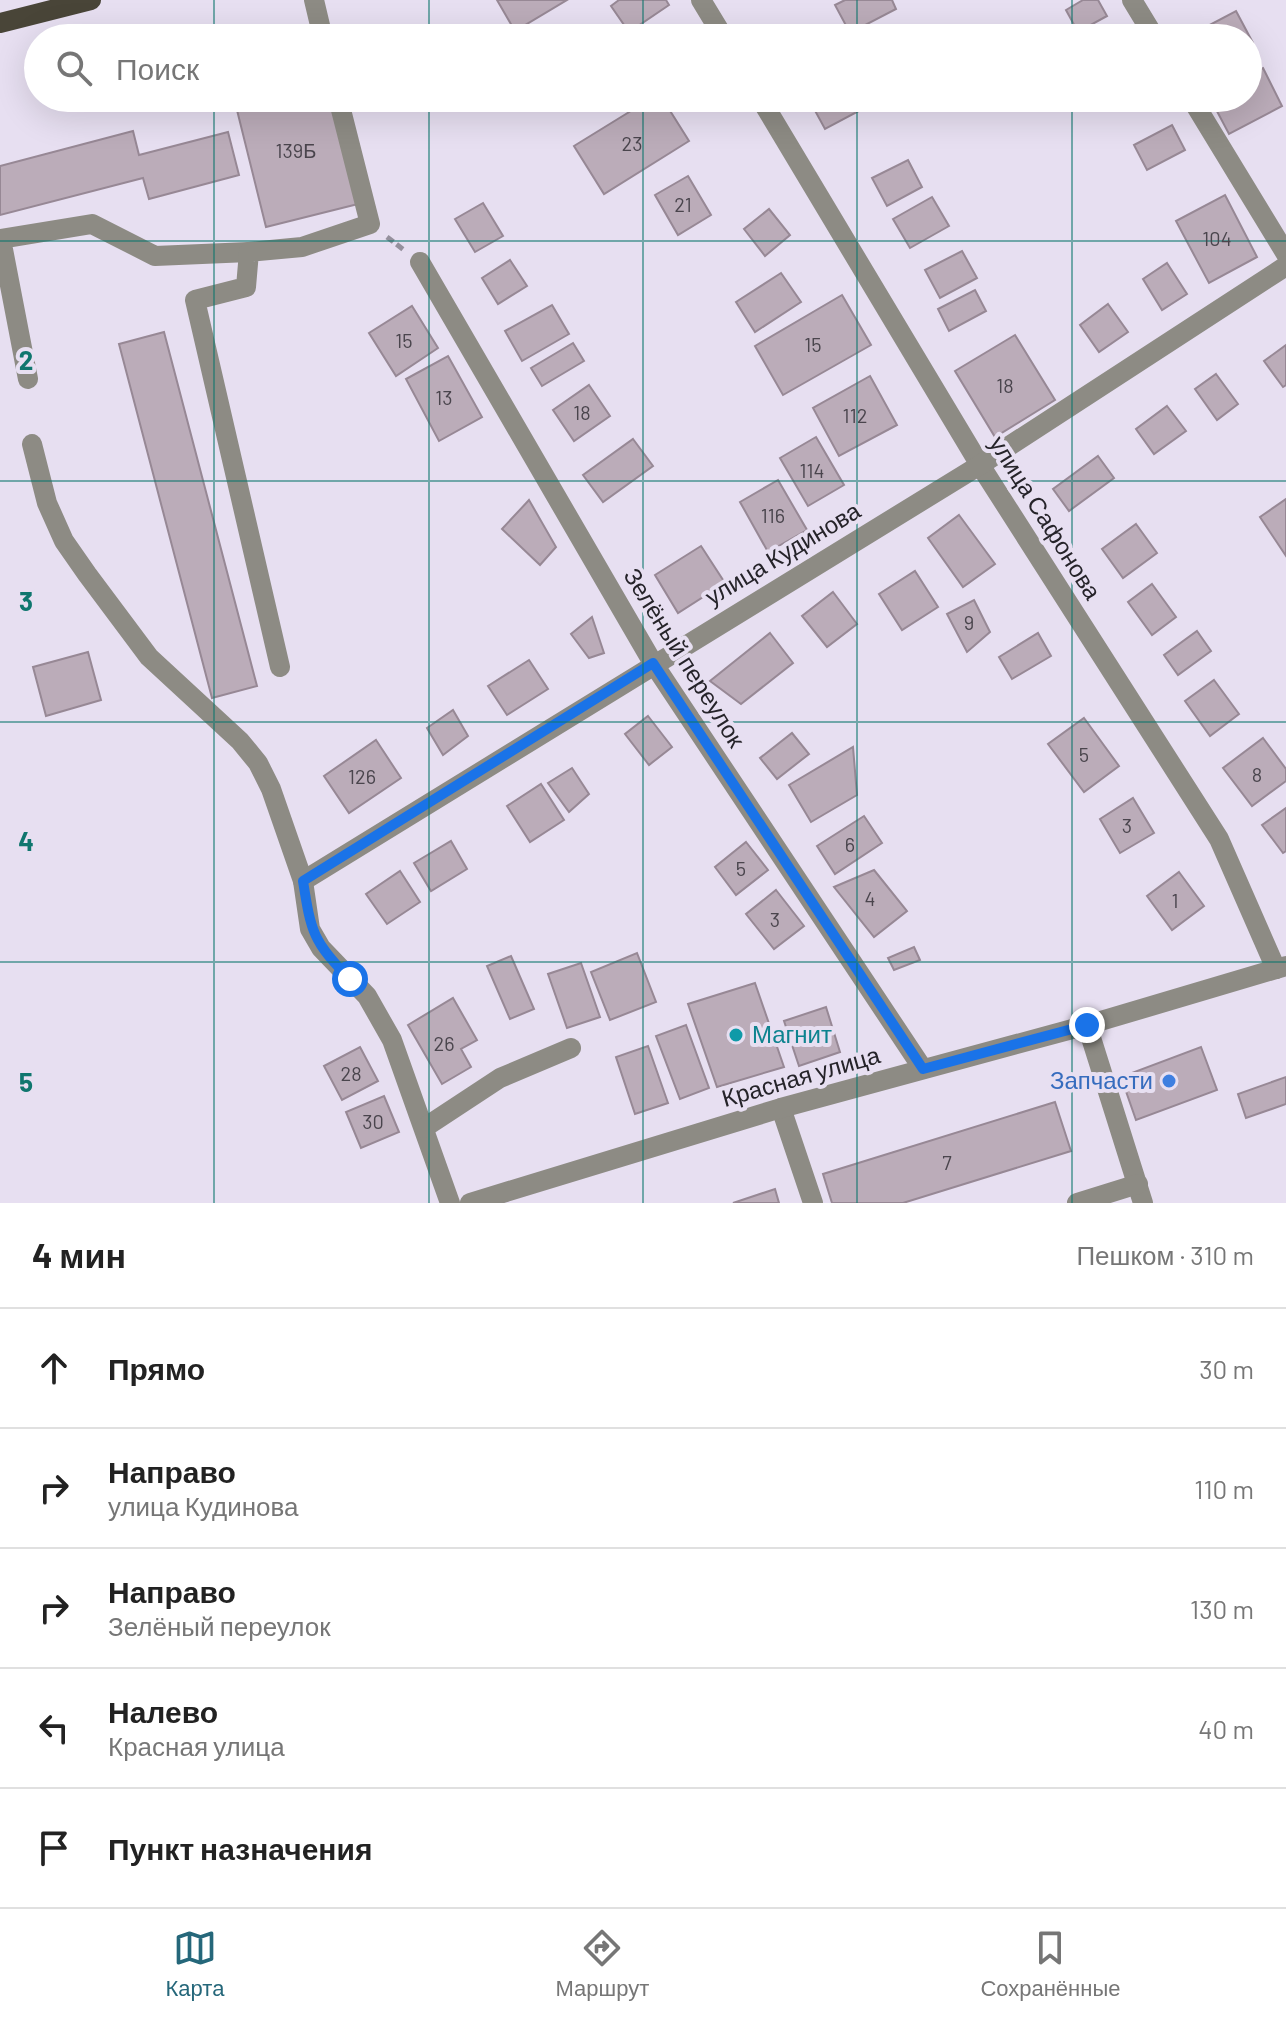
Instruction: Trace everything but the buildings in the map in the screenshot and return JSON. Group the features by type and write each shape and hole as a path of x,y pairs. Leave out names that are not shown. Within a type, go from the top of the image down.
{"main road":[{"path":"0,23 91,0"}],"street":[{"path":"314,0 320,24"},
{"path":"701,0 716,24"},
{"path":"1132,0 1147,24"},
{"path":"28,379 1,239 92,224 155,256 302,247 370,224 342,112"},
{"name":"улица Сафонова","path":"768,112 980,465 1219,839 1281,968"},
{"path":"1200,112 1286,254"},
{"path":"249,252 246,287 195,300 280,667"},
{"name":"Зелёный переулок","path":"420,262 653,663 923,1069"},
{"name":"улица Кудинова","path":"303,881 653,663 980,465 1286,266"},
{"path":"32,444 47,503 64,541 87,574 149,657 240,741 258,763 303,881 310,929 321,948 367,996 392,1040 450,1203"},
{"name":"Красная улица","path":"472,1203 781,1108 1087,1025 1281,968"},
{"path":"1077,1203 1140,1194 1087,1025"},
{"path":"424,1128 500,1078 571,1048"},
{"path":"781,1108 813,1203"}],"path":[{"path":"370,224 420,262"}],"place":[{"name":"Магнит","path":"736,1035"},
{"name":"Запчасти","path":"1169,1081"}],"route":[{"path":"350,979 321,948 310,929 303,881 653,663 923,1069 1087,1025"}]}
